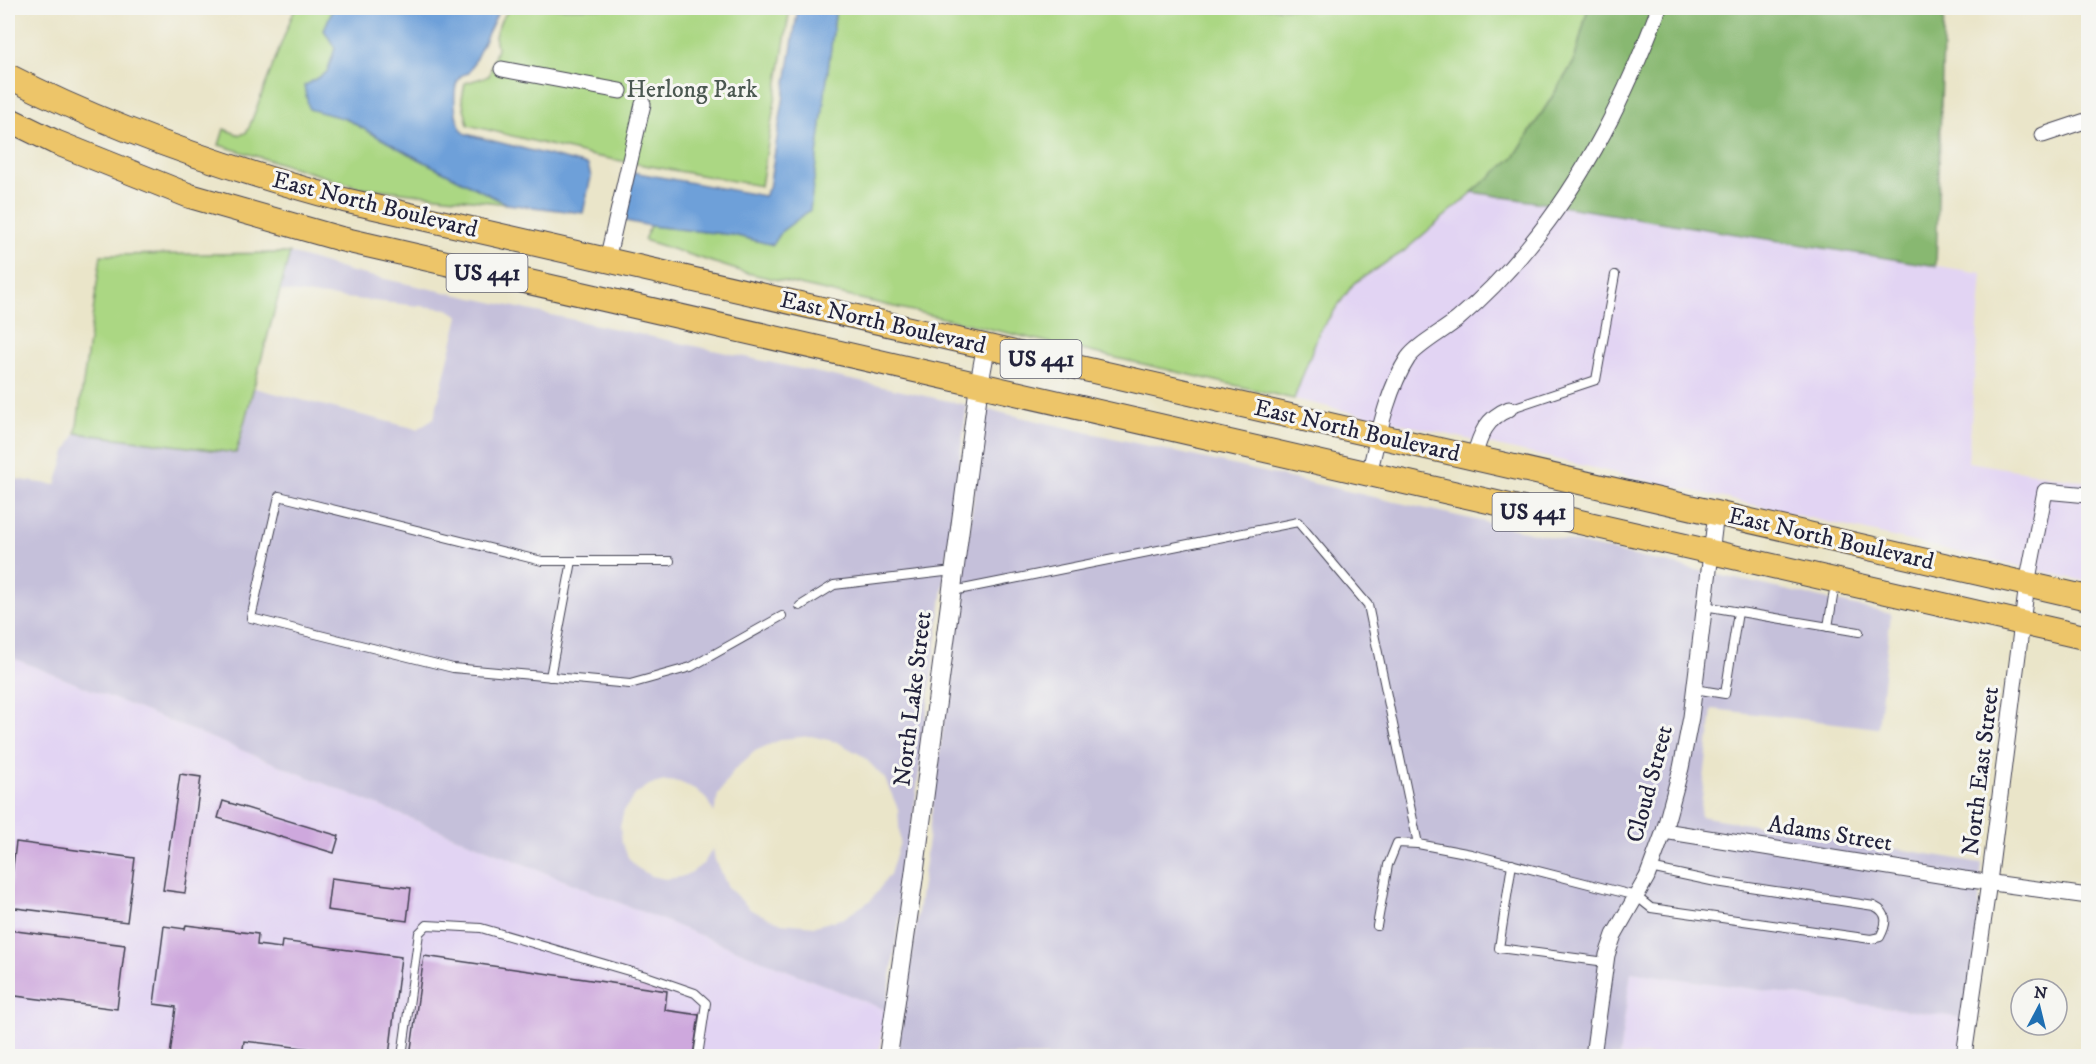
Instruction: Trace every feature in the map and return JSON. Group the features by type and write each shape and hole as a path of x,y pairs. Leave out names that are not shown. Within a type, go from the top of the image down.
{"main road":[{"name":"East North Boulevard","path":"8,76 141,137 259,177 344,200 2088,598"},
{"name":"East North Boulevard","path":"8,119 55,142 190,196 341,239 2088,638"},
{"path":"598,298 607,260"}],"street":[{"path":"1370,474 1378,436 1397,377 1409,356 1457,320 1488,291 1528,248 1565,199 1586,166 1614,113 1659,8"},
{"path":"502,69 620,91"},
{"path":"607,260 643,104"},
{"path":"2043,135 2088,120"},
{"name":"North Lake Street","path":"888,1056 914,883 951,592 986,347"},
{"path":"1474,457 1487,423 1509,409"},
{"name":"North East Street","path":"1964,1056 2027,584 2045,491 2088,495"},
{"name":"Cloud Street","path":"1593,1056 1606,962 1614,935 1650,868 1664,831 1682,768 1716,513"},
{"name":"Adams Street","path":"1664,831 2088,896"}],"lane":[{"path":"1509,409 1596,380 1616,275"},
{"path":"670,561 542,561 279,496 251,618 453,668 630,684 692,667 782,616"},
{"path":"951,592 1298,522 1368,605 1418,844"},
{"path":"550,677 572,561"},
{"path":"800,606 834,585 954,570"},
{"path":"1828,627 1835,581"},
{"path":"1704,606 1859,632"},
{"path":"1694,689 1725,694 1738,612"},
{"path":"1377,926 1388,865 1397,843 1418,844 1512,864 1636,896 1651,908 1871,939 1880,937 1885,928 1886,918 1882,910 1874,906 1716,882 1650,868"},
{"path":"1512,864 1499,948 1606,962"},
{"path":"402,1056 419,933 427,925 481,928 646,976 695,993 706,1003 698,1056"}],"shaded area":[{"path":"1472,192 1982,273 1968,462 2088,482 2088,582 1294,399 1319,331 1354,283 1403,252"},
{"path":"290,253 352,272 967,405 886,1010 8,656 8,478 56,485 66,452 76,433 236,453 254,388 417,429 434,418 459,316 448,309 280,291","holes":["811,736 837,742 863,756 885,779 898,809 900,842 890,874 871,900 844,918 815,926 781,923 751,910 728,887 715,860 713,848 704,863 692,872 681,877 666,879 651,876 636,867 628,857 622,843 620,827 624,810 636,794 649,785 665,781 679,782 697,790 707,800 714,813 718,795 734,770 755,751 782,739"]},
{"path":"985,409 1891,614 1878,728 1712,709 1700,816 1982,863 1971,1019 1631,972 1619,1056 897,1056"},
{"path":"8,656 886,1010 879,1056 8,1056"},
{"path":"1631,972 1971,1019 1965,1056 1619,1056"}],"green space":[{"path":"295,8 333,8 324,30 335,48 328,72 309,109 346,119 507,204 359,187 219,145 224,129 240,134 248,130"},
{"name":"Herlong Park","path":"510,8 790,8 761,186 594,156 468,125 462,99 465,83 489,76 497,48 495,36 501,20"},
{"path":"836,8 1588,8 1574,62 1515,156 1403,252 1354,283 1319,332 1294,399 743,272 644,240 650,226 733,235 773,245 782,231 810,210"},
{"path":"1588,8 1944,8 1936,266 1472,192 1515,156 1574,62"},
{"path":"290,253 236,453 76,433 101,255"}],"water":[{"path":"333,8 500,8 469,73 461,76 457,83 456,116 466,134 588,165 591,177 583,213 507,204 346,119 309,109 304,86 327,72 335,48 324,30"},
{"path":"798,8 836,8 810,210 782,231 773,245 733,235 651,226 620,220 633,172 764,196 769,188"}],"building":[{"path":"180,774 201,777 185,893 163,890"},
{"path":"223,801 339,836 334,853 218,818"},
{"path":"16,842 135,858 127,922 8,907"},
{"path":"331,878 411,888 407,921 327,910"},
{"path":"186,925 258,934 257,945 281,948 282,941 401,957 389,1056 370,1056 244,1041 242,1056 170,1056 176,1007 154,1004 164,926 185,929"},
{"path":"8,930 125,945 117,1009 8,995"},
{"path":"424,956 667,991 665,1010 699,1015 693,1056 410,1056"}]}
